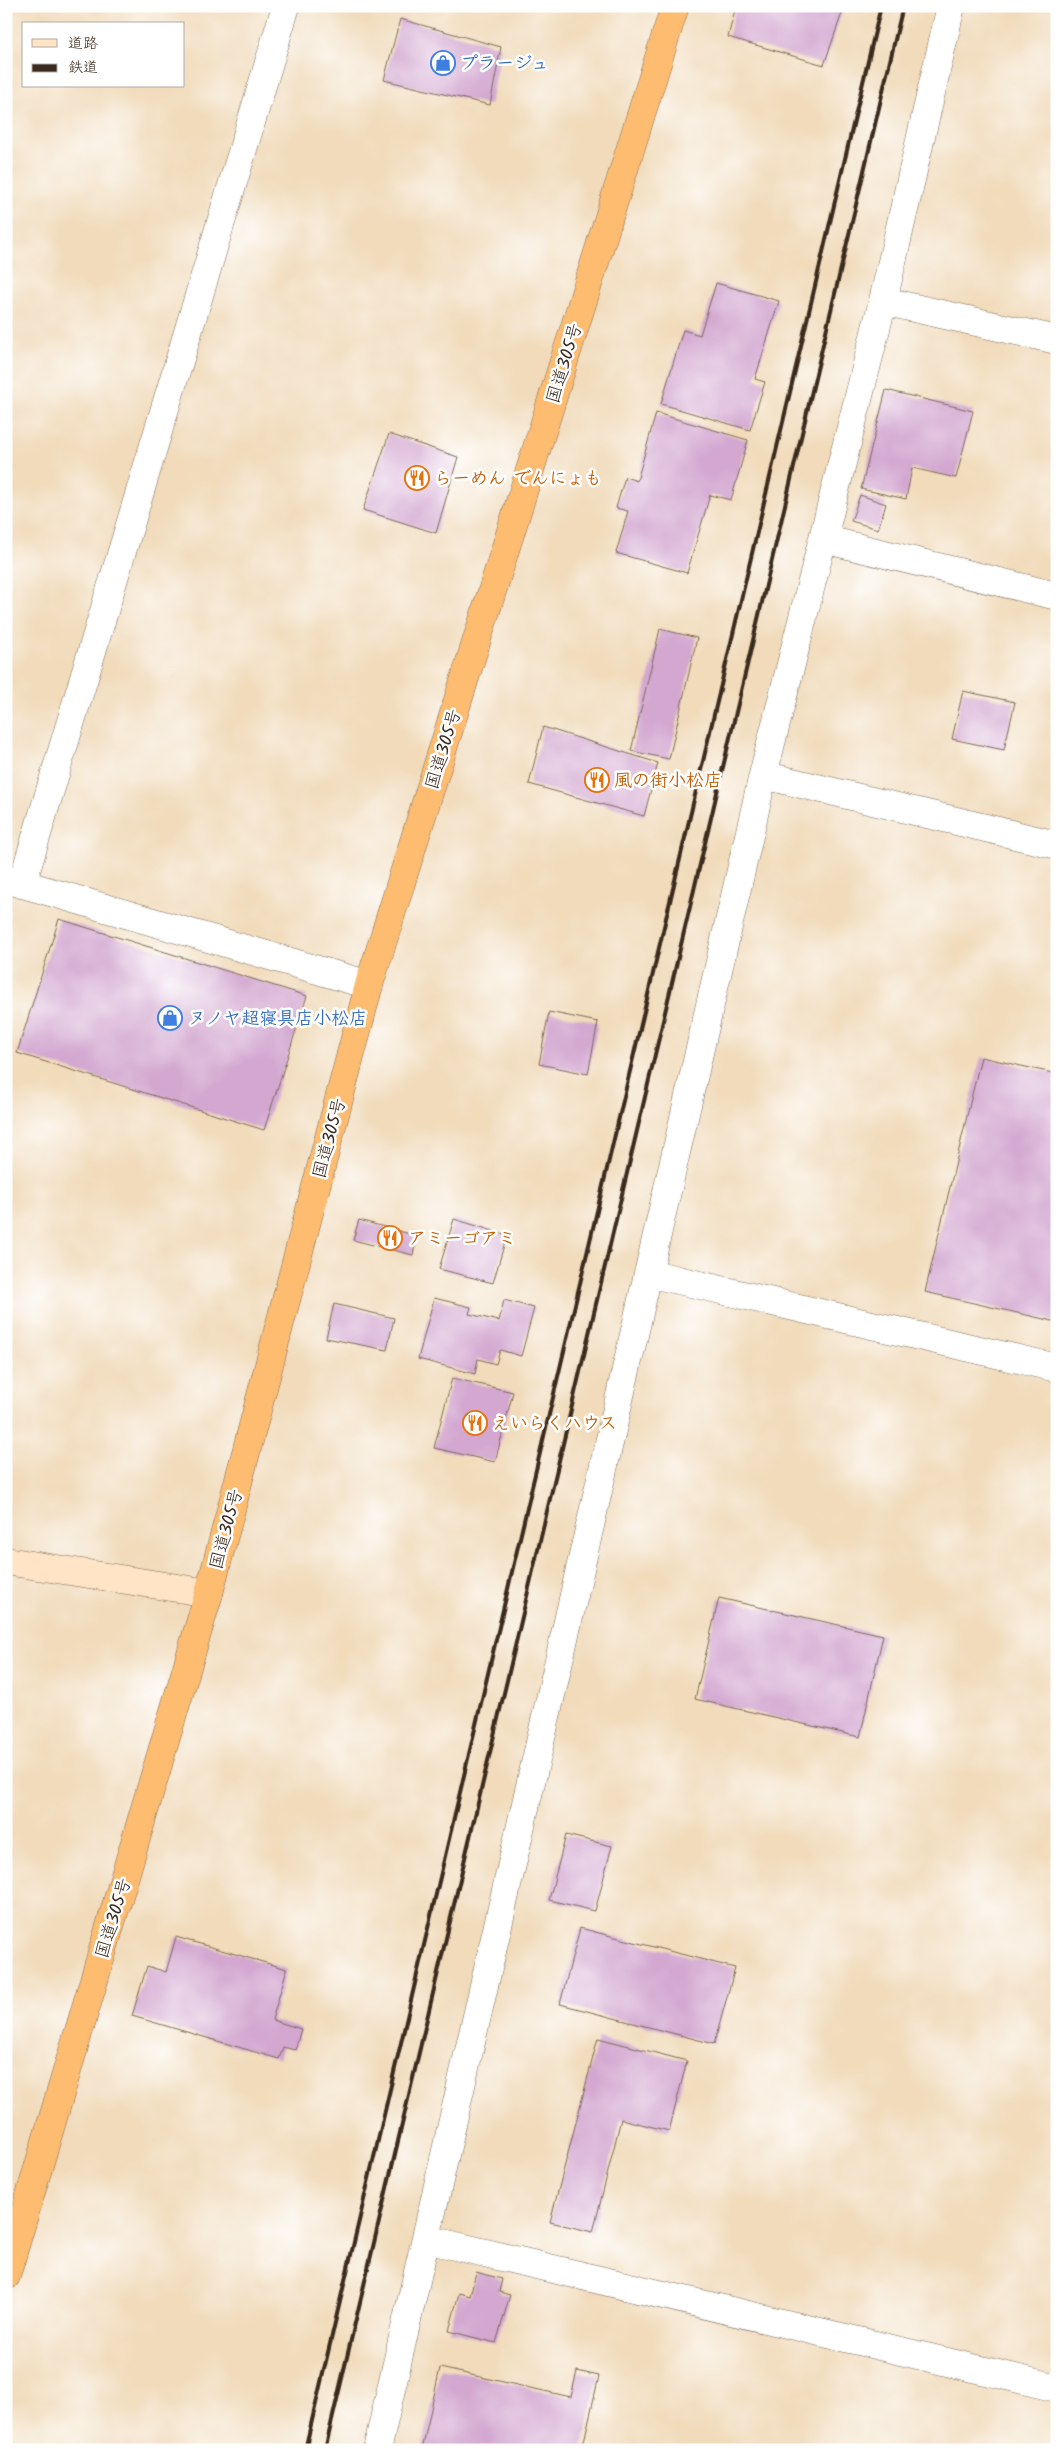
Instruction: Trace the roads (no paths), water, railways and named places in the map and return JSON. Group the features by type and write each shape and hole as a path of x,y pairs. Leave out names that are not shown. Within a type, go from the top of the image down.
{"highway":[{"name":"国道305号","path":"6,2276 209,1593 370,985 675,6"}],"street":[{"path":"286,6 14,882 370,985"},
{"path":"377,2450 764,774 883,301 951,6"},
{"path":"883,301 1057,340"},
{"path":"823,539 1057,596"},
{"path":"764,774 1057,845"},
{"path":"648,1273 1057,1368"},
{"path":"6,1561 209,1593"},
{"path":"426,2239 1057,2388"}],"railway":[{"path":"305,2450 881,6"},
{"path":"325,2450 903,6"}],"place":[{"name":"プラージュ","path":"443,63"},
{"name":"らーめん でんにょも","path":"417,478"},
{"name":"風の街小松店","path":"597,780"},
{"name":"ヌノヤ超寝具店小松店","path":"170,1018"},
{"name":"アミーゴアミ","path":"390,1238"},
{"name":"えいらくハウス","path":"475,1423"}]}
